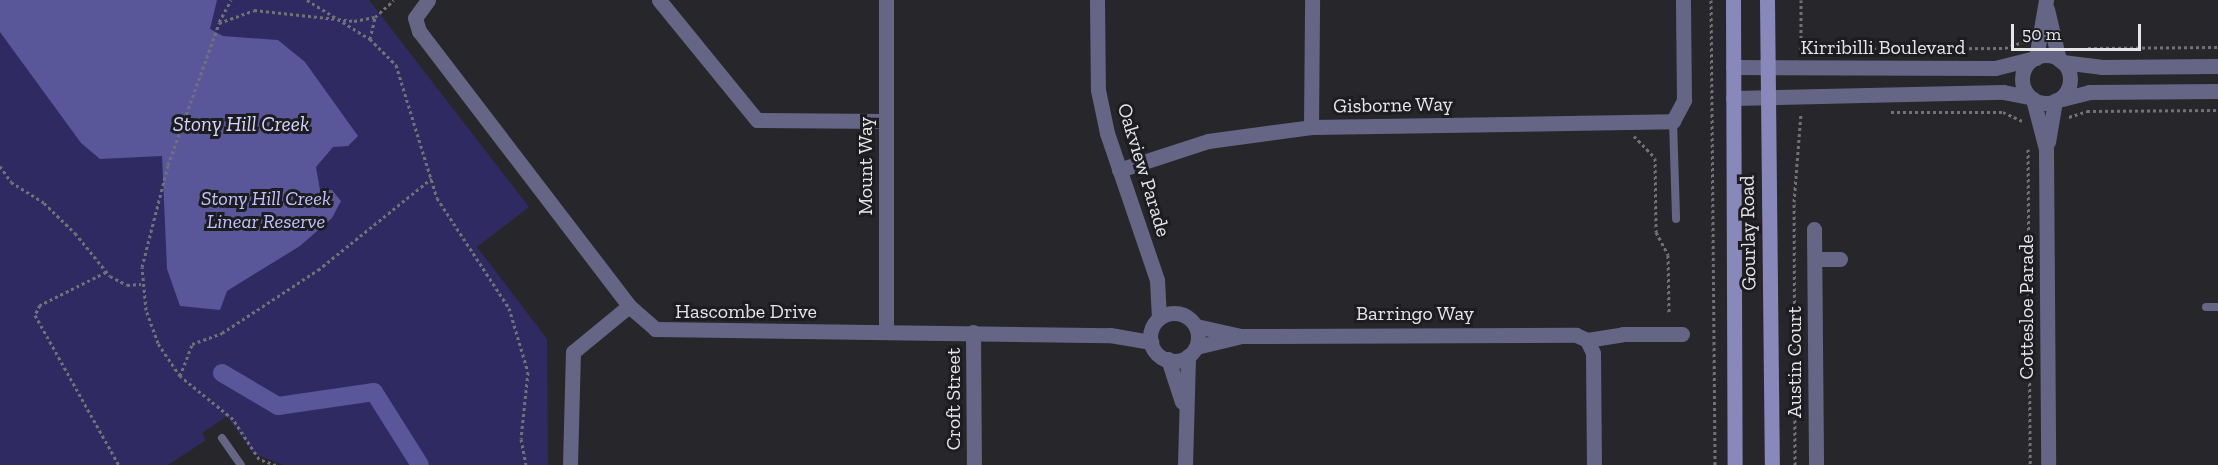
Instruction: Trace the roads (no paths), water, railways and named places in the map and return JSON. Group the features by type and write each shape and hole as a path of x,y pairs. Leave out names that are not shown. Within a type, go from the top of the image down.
{"main road":[{"name":"Gourlay Road","path":"1733,0 1735,465"},
{"name":"Gourlay Road","path":"1767,0 1772,465"}],"street":[{"path":"659,0 756,120 886,121"},
{"name":"Mount Way","path":"886,0 886,331"},
{"name":"Oakview Parade","path":"1097,0 1098,90 1119,170 1157,280 1180,314 1196,326"},
{"path":"1311,127 1312,0"},
{"path":"1673,121 1684,100 1683,0"},
{"path":"2031,98 2022,77 2034,58 2046,2"},
{"path":"2046,2 2060,61 2069,81 2056,105"},
{"name":"Hascombe Drive","path":"418,3 419,31 629,306 643,321 668,333 886,331 1110,335 1154,329"},
{"path":"2034,58 2101,67 2218,66"},
{"name":"Kirribilli Boulevard","path":"1733,67 1995,68 2034,58"},
{"path":"1733,98 2003,92 2056,105 2089,92 2218,91"},
{"name":"Cottesloe Parade","path":"2031,98 2038,115 2046,149 2048,465"},
{"name":"Cottesloe Parade","path":"2046,149 2056,105"},
{"name":"Gisborne Way","path":"1119,170 1208,141 1311,127 1634,124 1673,121"},
{"name":"Austin Court","path":"1814,230 1816,465"},
{"path":"1815,259 1840,259"},
{"name":"Oakview Parade","path":"1154,329 1157,280"},
{"path":"570,465 573,352 629,306"},
{"path":"1180,314 1154,329 1168,359 1185,410"},
{"path":"1185,465 1185,410 1196,326"},
{"name":"Barringo Way","path":"1196,326 1241,336 1566,333 1587,340 1623,334 1682,334"},
{"name":"Croft Street","path":"973,332 974,465"},
{"name":"Barringo Way","path":"1168,359 1241,336"},
{"path":"1587,340 1593,353 1594,465"}],"lane":[{"path":"1673,121 1676,219"},
{"path":"2206,307 2218,307"},
{"path":"222,438 241,465"}],"water":[{"name":"Stony Hill Creek","path":"0,0 217,0 210,29 223,36 278,40 305,62 358,136 348,146 333,147 316,167 320,190 332,190 341,201 332,218 300,246 227,291 220,310 180,306 167,269 162,156 100,159 81,143 0,32"}],"waterway":[{"name":"Stony Hill Creek","path":"222,373 278,406 374,392 420,465"}],"park label":[{"name":"Stony Hill Creek Linear Reserve","path":"266,210"}]}
